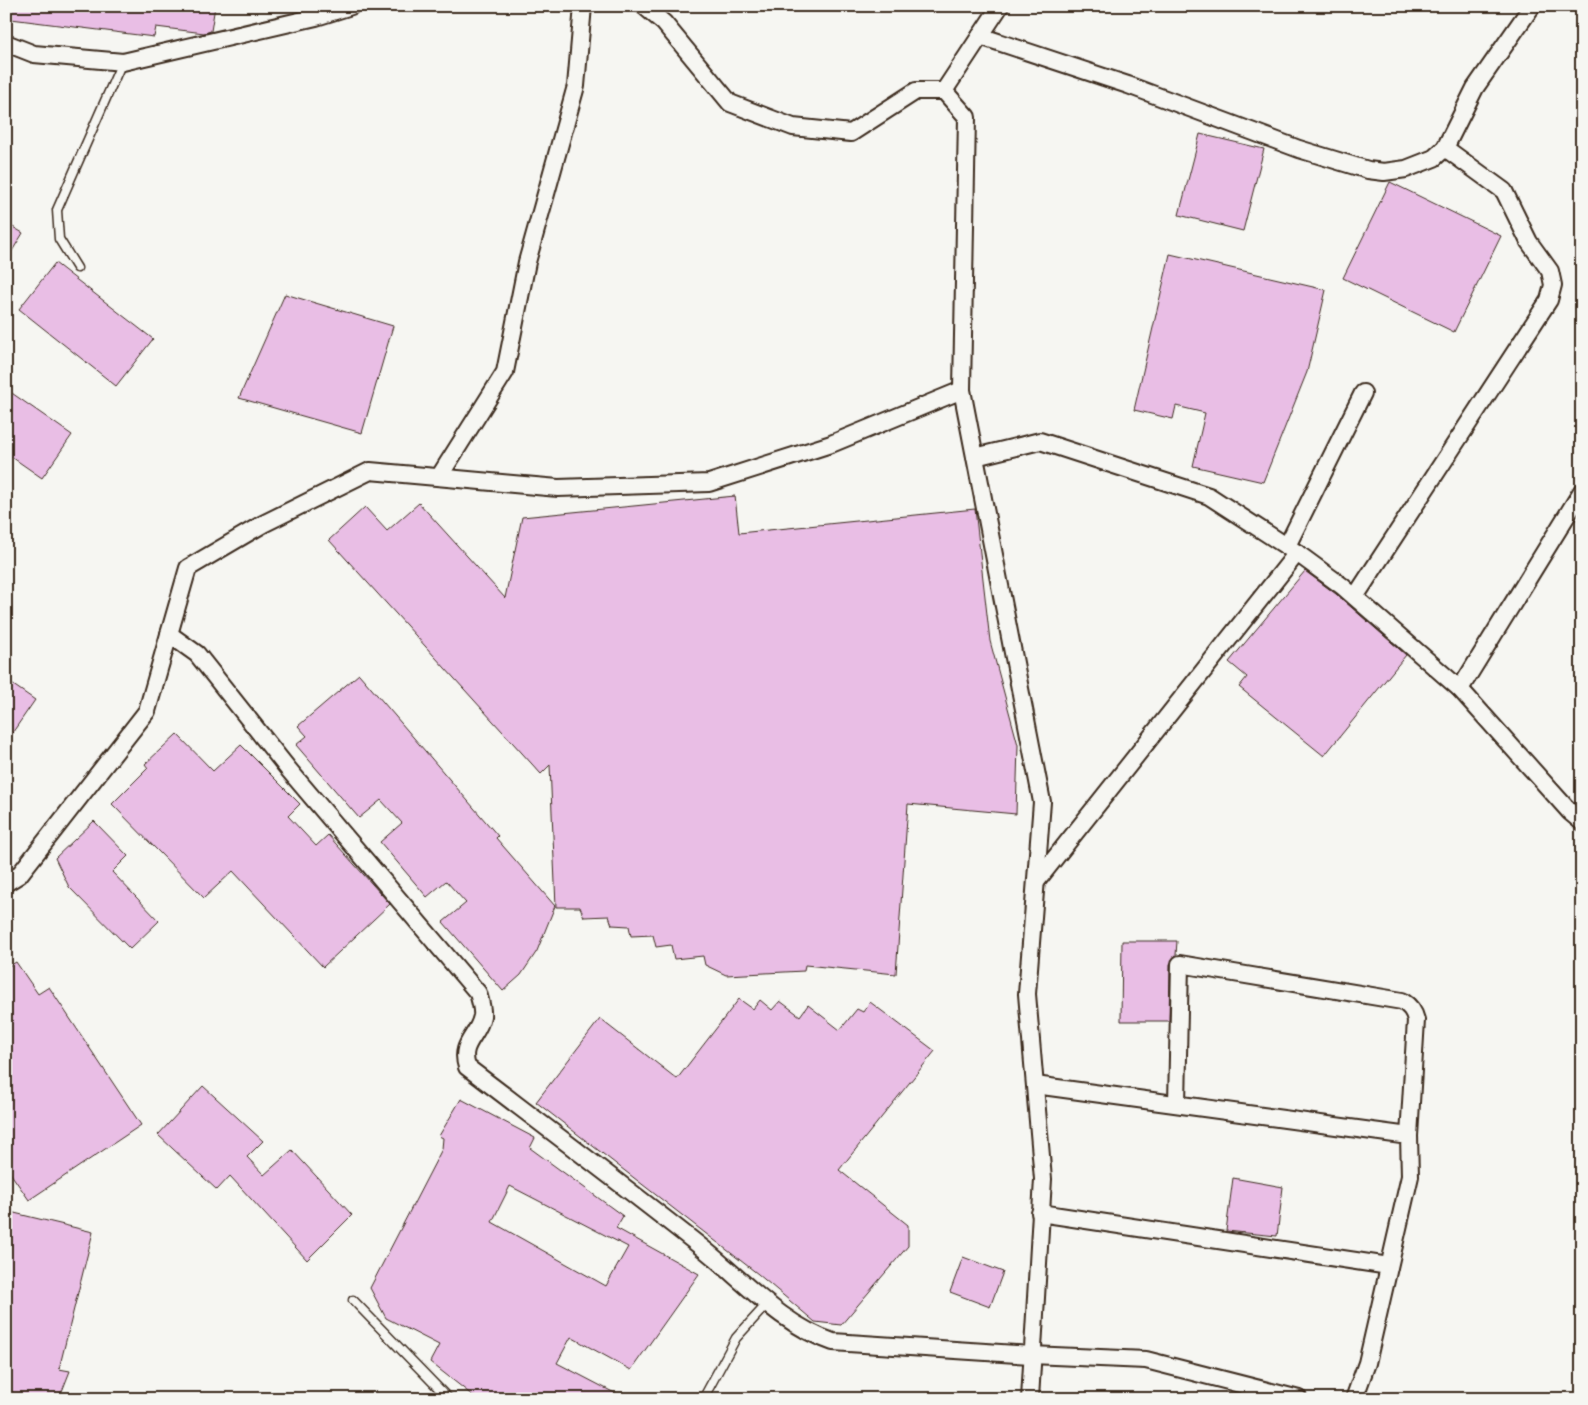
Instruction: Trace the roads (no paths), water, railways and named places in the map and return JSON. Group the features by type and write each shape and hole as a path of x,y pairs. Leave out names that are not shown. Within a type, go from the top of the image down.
{"street":[{"path":"6,43 34,54 122,62 351,6"},
{"path":"439,477 505,372 526,262 576,86 583,6"},
{"path":"644,6 664,23 730,104 793,128 851,133 916,91 944,91 966,117 962,390 1042,802 1027,994 1042,1179 1030,1399"},
{"path":"944,91 1000,6"},
{"path":"980,36 1128,85 1299,149 1368,170 1384,172 1406,169 1434,158 1445,148 1475,88 1532,6"},
{"path":"1355,597 1549,300 1552,292 1550,271 1529,242 1504,191 1445,148"},
{"path":"6,884 19,875 147,711 188,568 263,524 370,472 558,488 709,483 831,444 962,390"},
{"path":"1036,882 1292,549 1363,393"},
{"path":"974,457 1040,441 1210,496 1292,549 1355,597 1460,689 1570,812 1582,822"},
{"path":"1460,689 1582,491"},
{"path":"169,634 197,654 289,770 478,993 482,1017 464,1057 468,1068 705,1251 768,1303 812,1335 833,1342 1031,1356 1146,1360 1299,1399"},
{"path":"1177,1103 1180,964 1402,1002 1407,1004 1415,1014 1408,1136 1410,1176 1366,1363 1354,1399"},
{"path":"1034,1085 1408,1136"},
{"path":"1040,1213 1389,1266"}],"lane":[{"path":"77,268 59,239 57,210 122,62"},
{"path":"353,1300 449,1399"},
{"path":"703,1399 736,1338 768,1303"}]}
